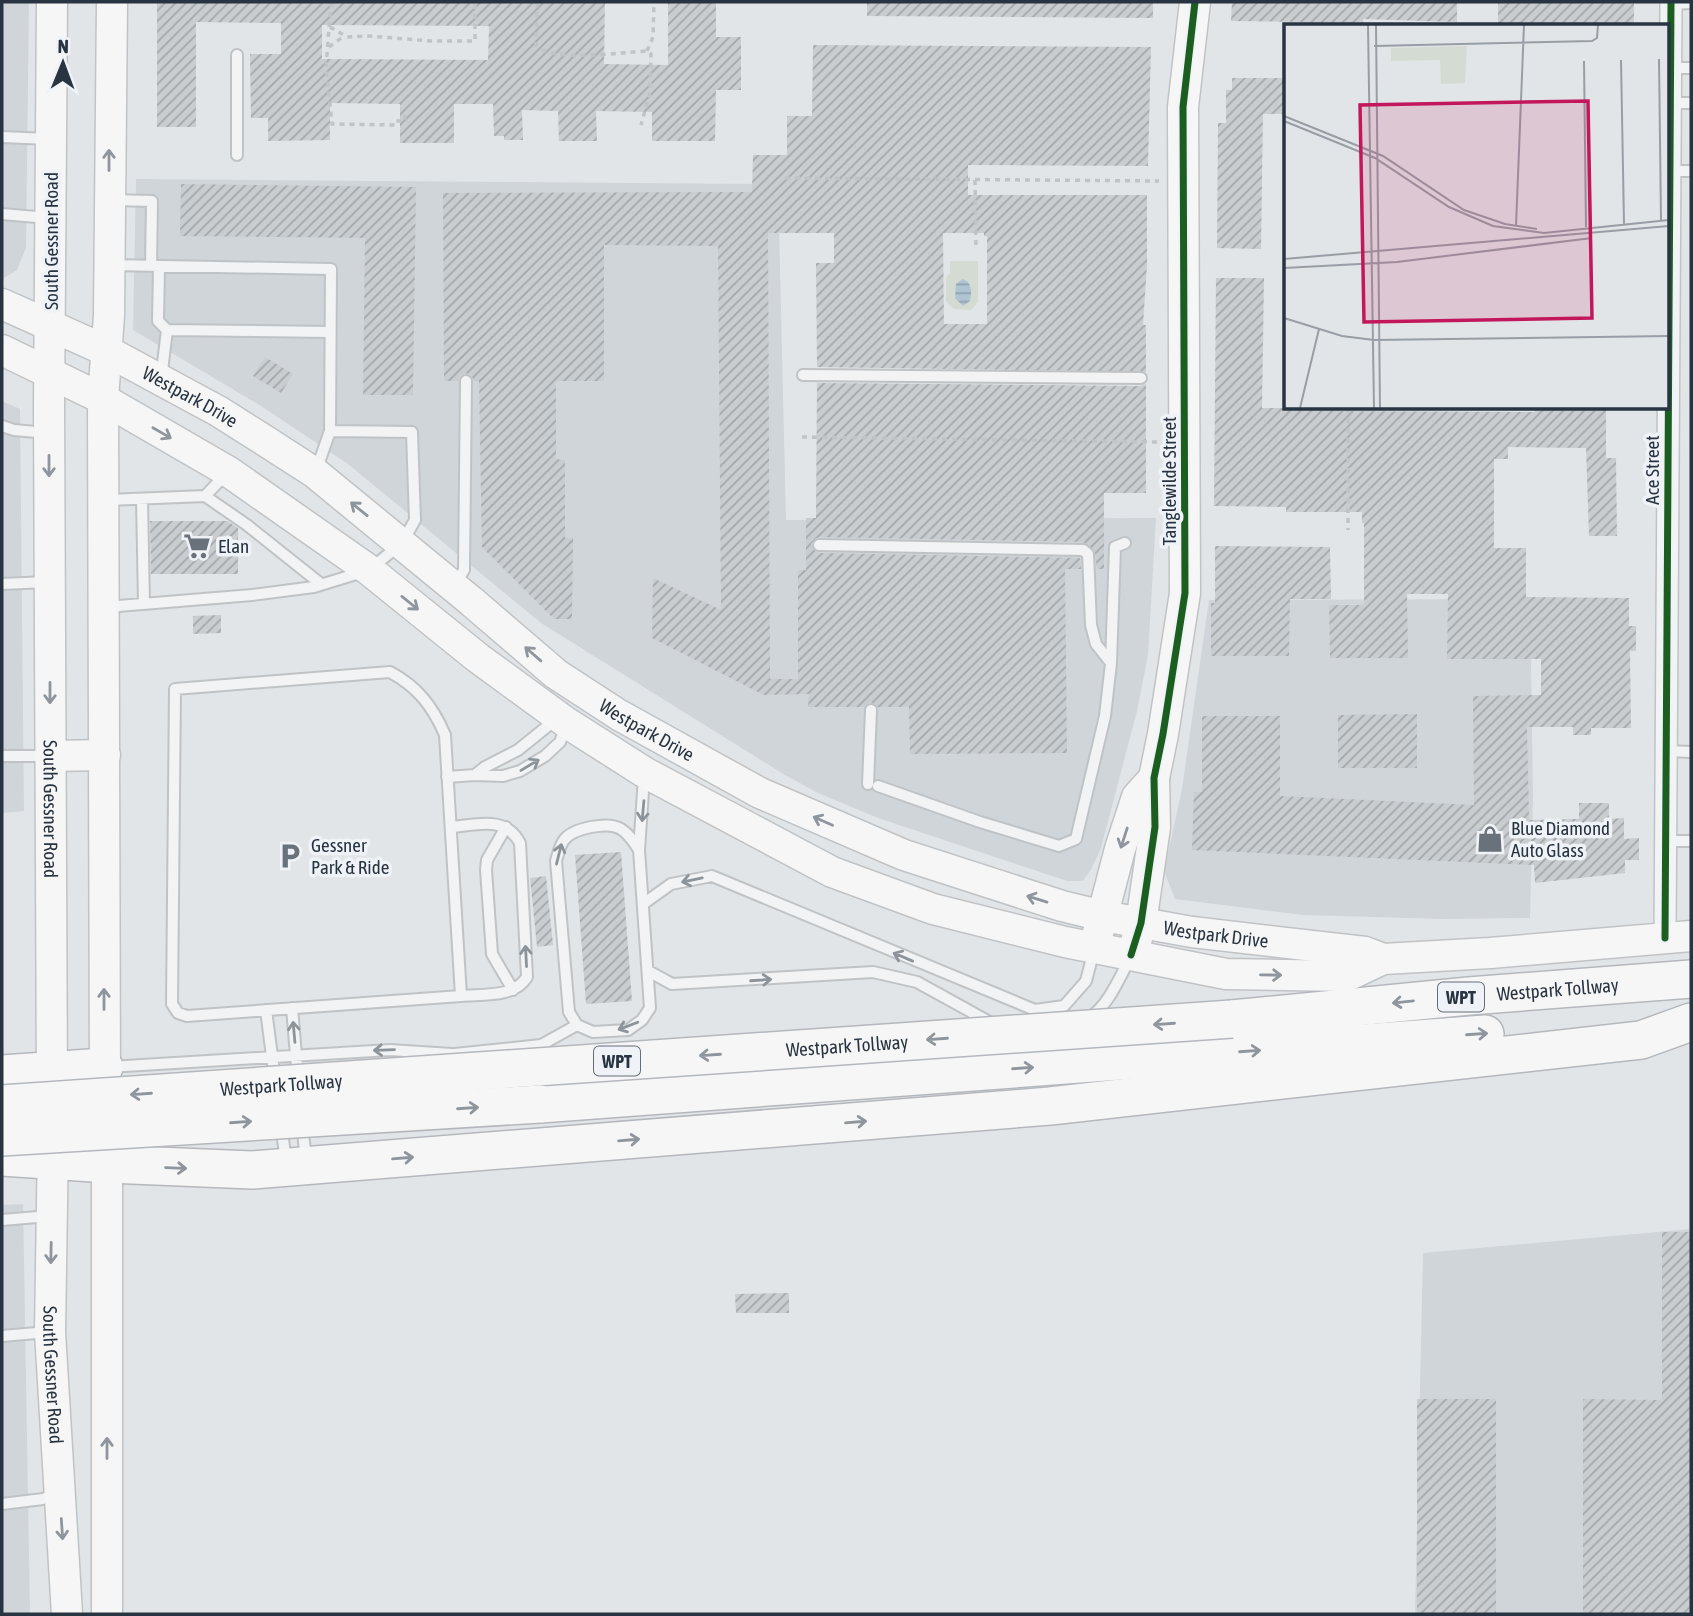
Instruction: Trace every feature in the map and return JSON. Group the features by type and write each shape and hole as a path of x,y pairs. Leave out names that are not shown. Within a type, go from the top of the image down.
{"highway":[{"name":"Westpark Tollway","path":"2,1104 1232,1019 1469,996 1691,979"},
{"path":"2,1157 251,1170 297,1167 1064,1104 1641,1040 1691,1020"},
{"name":"Westpark Tollway","path":"2,1137 540,1104 1691,1020"},
{"path":"2,1074 104,1068"}],"main road":[{"name":"South Gessner Road","path":"52,2 49,433 53,1160 50,1332 67,1614"},
{"path":"107,1614 108,1164 104,1068 103,399 109,265 112,2"},
{"name":"Tanglewilde Street","path":"1132,955 1141,923 1155,827 1154,778 1185,593 1183,107 1195,2"},
{"name":"Westpark Drive","path":"2,304 107,351 161,379 218,411 315,473 556,674 620,715 760,793 904,855 982,882 1103,916 1245,939 1365,952 1383,959"},
{"name":"Westpark Drive","path":"2,350 103,399 229,472 369,570 478,658 567,723 645,772 832,872 933,909 998,927 1226,974 1347,975 1383,959 1678,937"},
{"path":"567,723 588,695"},
{"path":"51,756 105,755"},
{"name":"Tanglewilde Street","path":"1094,947 1137,797 1154,778"},
{"path":"832,872 855,834"}],"street":[{"name":"Ace Street","path":"1678,3 1681,171 1666,841 1678,937"}],"lane":[{"path":"237,55 237,155"},
{"path":"2,137 52,140"},
{"path":"109,200 152,201 158,321 167,330 330,332"},
{"path":"2,214 52,218"},
{"path":"109,265 331,269 330,431 315,473"},
{"path":"161,379 167,330"},
{"path":"803,375 1141,378"},
{"path":"454,587 464,570 466,381"},
{"path":"2,426 49,433"},
{"path":"104,607 252,596 321,584 369,570 402,543 415,520 412,432 330,431"},
{"path":"205,496 229,472"},
{"path":"104,500 205,496 247,525 321,584"},
{"path":"142,499 145,604"},
{"path":"871,710 873,785 1059,846 1076,839 1105,716 1111,663 1115,547 1125,543"},
{"path":"819,545 1083,550 1088,555 1091,625 1097,643 1111,663"},
{"path":"2,584 50,582"},
{"path":"451,827 498,824 506,827 520,843 527,977 523,984 513,990 461,996 187,1016 177,1013 172,1004 175,689 390,672 419,692 445,735 461,996"},
{"path":"447,777 503,776 520,771 545,756 560,742 567,723 549,725 518,750 475,775"},
{"path":"1667,751 1691,752"},
{"path":"2,757 51,756"},
{"path":"639,850 618,827 596,826 575,830 562,841 556,861 569,1012 578,1025 593,1032 628,1030 642,1020 650,1008 639,850 645,772"},
{"path":"506,827 487,860 486,870 492,954 513,990"},
{"path":"1666,841 1691,841"},
{"path":"643,904 671,884 712,876 1035,1010 1064,1006 1086,981 1094,947"},
{"path":"648,971 672,984 873,972 894,975 917,982 996,1026 1038,1035 1075,1027 1097,1013 1132,955"},
{"path":"292,1008 300,1099"},
{"path":"266,1010 278,1098"},
{"path":"299,1086 304,1077 314,1073 390,1067 452,1054 541,1045 578,1025"},
{"path":"104,1068 390,1050 452,1054"},
{"path":"279,1112 297,1167"},
{"path":"297,1167 301,1112"},
{"path":"2,1220 52,1216"},
{"path":"2,1336 50,1332"},
{"path":"2,1504 43,1499 59,1492"}],"path":[{"path":"331,2 327,67 332,124 395,125 396,121 405,121 404,111"},
{"path":"330,27 344,36 475,41 475,2"},
{"path":"537,2 536,44 544,52 571,55 647,51 651,54 650,92 641,125"},
{"path":"647,51 653,37 654,2"},
{"path":"328,49 344,36"},
{"path":"785,178 1159,181"},
{"path":"975,180 976,248"},
{"path":"1348,410 1348,530"},
{"path":"802,438 1157,442"}],"shaded area":[{"path":"2,2 29,2 26,248 17,270 4,278 2,277"},
{"path":"136,179 778,184 786,520 1156,518 1148,655 1137,711 1101,848 1083,881 1067,881 878,818 818,793 785,775 541,623 348,464 261,406 133,330"},
{"path":"950,261 978,261 978,302 971,310 954,309 946,302 946,278 950,273"},
{"path":"2,401 20,409 24,811 2,813"},
{"path":"1530,599 1533,797 1530,918 1443,919 1303,915 1175,899 1164,871 1182,789 1209,600"},
{"path":"23,1204 30,1614 2,1614 2,1205"},
{"path":"1691,1229 1691,1614 1415,1614 1423,1253"}],"water":[{"path":"963,279 970,285 971,291 970,301 963,306 955,298 956,284"}],"building":[{"path":"157,2 605,2 604,64 668,65 668,2 716,2 716,37 741,37 741,90 716,90 715,141 652,141 652,112 596,111 597,141 559,141 558,111 522,110 523,140 504,140 504,136 494,136 493,104 454,104 454,143 400,143 400,104 330,103 330,140 268,141 268,118 251,118 250,54 281,54 281,23 196,22 196,127 157,127","holes":["322,25 489,26 488,60 322,59"]},
{"path":"867,2 1153,2 1153,18 867,16"},
{"path":"1232,2 1457,2 1457,22 1363,19 1363,24 1302,24 1231,21"},
{"path":"1498,2 1634,2 1634,24 1498,24"},
{"path":"813,45 1151,47 1148,166 968,165 968,195 1147,195 1147,265 1143,325 1146,325 1146,372 817,367 816,263 834,263 834,233 768,233 770,679 798,679 798,570 806,570 806,518 816,518 817,383 1146,384 1146,493 1104,493 1104,569 1097,569 1095,551 1083,542 819,537 811,544 819,553 1080,558 1081,569 1065,569 1067,753 910,754 909,707 878,707 871,702 864,707 808,707 809,694 764,695 652,638 653,578 721,610 718,246 604,245 604,381 556,381 556,459 565,460 565,538 573,538 572,619 554,619 482,547 479,381 474,381 471,375 465,373 458,381 444,381 443,193 752,192 753,155 787,155 787,116 812,116","holes":["943,233 984,233 984,236 987,236 987,324 944,324"]},
{"path":"1232,78 1284,78 1284,114 1263,114 1261,249 1217,248 1218,123 1226,123 1226,90 1232,90"},
{"path":"181,184 416,187 413,395 363,395 365,238 180,236"},
{"path":"1216,278 1264,278 1262,408 1340,411 1606,410 1606,458 1616,458 1617,536 1589,536 1586,448 1508,447 1508,459 1494,459 1494,548 1526,548 1526,597 1629,598 1629,626 1636,626 1636,651 1630,651 1631,728 1591,728 1591,735 1573,735 1573,727 1527,727 1529,820 1579,819 1579,803 1609,803 1609,819 1624,818 1624,839 1639,838 1639,860 1625,860 1625,873 1535,883 1534,865 1192,850 1194,792 1202,792 1202,716 1280,716 1280,796 1474,805 1473,696 1541,695 1541,659 1447,659 1448,594 1407,594 1408,658 1330,658 1329,605 1364,605 1362,512 1286,512 1286,507 1214,506"},
{"path":"265,357 293,374 281,393 253,376"},
{"name":"Elan","path":"150,521 227,521 238,528 238,574 151,574"},
{"path":"1215,546 1330,547 1331,599 1290,599 1289,656 1211,656"},
{"path":"221,615 221,633 193,634 193,616"},
{"path":"1417,714 1417,768 1338,768 1338,715"},
{"path":"621,852 632,1001 586,1004 575,855"},
{"path":"546,876 553,945 537,947 530,878"},
{"path":"1662,1232 1691,1232 1691,1614 1583,1614 1583,1399 1662,1400"},
{"path":"789,1293 789,1313 736,1313 735,1294"},
{"path":"1417,1399 1496,1399 1496,1614 1417,1614"}],"cycle path":[{"path":"1131,955 1141,923 1155,827 1154,778 1185,593 1183,107 1195,2"},
{"path":"1665,938 1671,2"}],"place":[{"name":"Elan","path":"197,546"},
{"name":"Blue Diamond Auto Glass","path":"1490,839"},
{"name":"Gessner Park & Ride","path":"290,856"}]}
